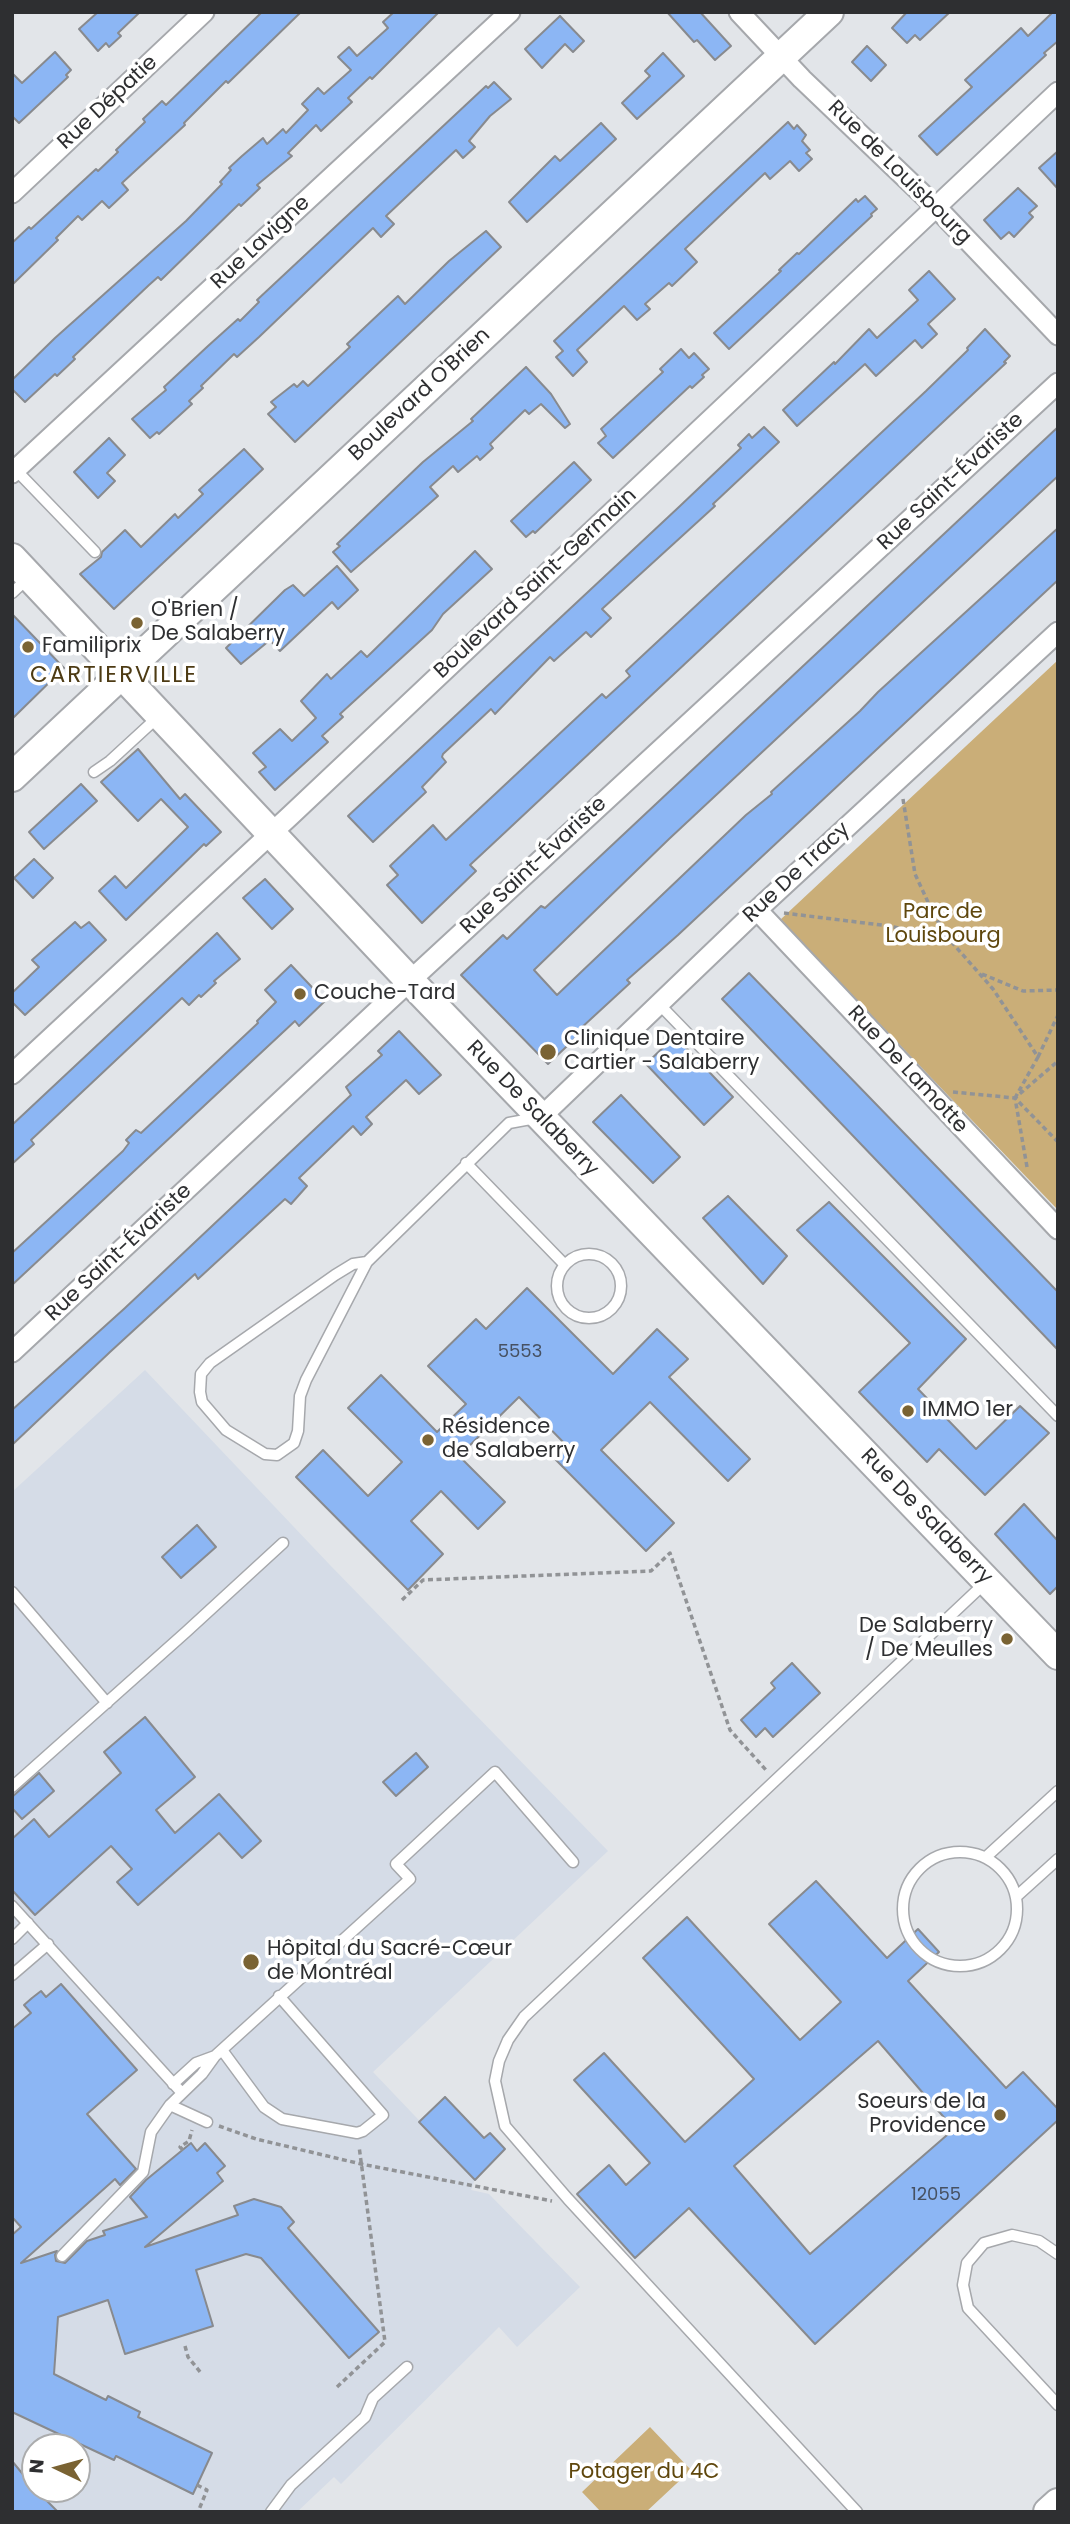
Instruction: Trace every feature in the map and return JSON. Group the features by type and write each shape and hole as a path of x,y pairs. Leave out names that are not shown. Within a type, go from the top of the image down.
{"main road":[{"name":"Boulevard O'Brien","path":"12,777 829,12"},
{"name":"Rue De Salaberry","path":"18,576 122,675 540,1118 987,1581 1055,1647"},
{"path":"1048,2512 1058,2503"}],"street":[{"name":"Rue Dépatie","path":"12,193 204,12"},
{"name":"Rue Lavigne","path":"14,472 510,12"},
{"name":"Rue de Louisbourg","path":"738,12 936,207 1058,335"},
{"name":"Boulevard Saint-Germain","path":"12,1074 271,835 1058,92"},
{"name":"Rue Saint-Évariste","path":"12,1352 1058,383"},
{"name":"Rue De Tracy","path":"540,1118 757,910 1058,632"},
{"name":"Rue De Lamotte","path":"757,910 1058,1229"}],"lane":[{"path":"14,472 95,552"},
{"path":"94,772 160,716"},
{"path":"659,1004 1058,1416"},
{"path":"367,1262 353,1264 335,1275 210,1363 201,1374 202,1402 226,1430 265,1454 277,1455 294,1443 298,1431 300,1396 306,1380 367,1262 509,1123 540,1118"},
{"path":"466,1163 565,1265"},
{"path":"583,1254 603,1257 612,1262 621,1281 618,1301 612,1310 593,1319 582,1318 564,1306 558,1296 557,1285 559,1274 565,1265 583,1254"},
{"path":"12,1787 283,1543"},
{"path":"857,2512 568,2199 505,2126 495,2081 499,2061 508,2040 524,2017 987,1581"},
{"path":"12,1592 107,1703"},
{"path":"62,2256 143,2172 151,2132 170,2105 202,2074 218,2053 410,1879 396,1864 495,1772 573,1862"},
{"path":"986,1857 1058,1791"},
{"path":"967,1851 986,1857 1000,1867 1017,1896 1018,1916 1012,1934 1001,1950 985,1961 967,1966 947,1965 929,1958 915,1945 906,1928 902,1909 906,1890 915,1873 930,1860 948,1853 967,1851"},
{"path":"1017,1896 1058,1859"},
{"path":"12,1906 182,2093"},
{"path":"12,1939 28,1923"},
{"path":"12,1975 48,1944"},
{"path":"218,2053 264,2107 277,2117 357,2133 383,2115 279,1996"},
{"path":"173,2084 197,2063 218,2053"},
{"path":"170,2105 207,2122"},
{"path":"1058,2254 1040,2241 1012,2235 984,2243 967,2263 963,2285 968,2308 1058,2406"},
{"path":"271,2512 291,2484 365,2417 373,2398 407,2367"}],"path":[{"path":"900,778 915,874 934,915 948,938 980,973 1038,1056"},
{"path":"757,910 889,926 948,938"},
{"path":"980,973 1023,991 1058,990"},
{"path":"1034,1204 1015,1098 1058,1015"},
{"path":"1015,1098 1058,1061"},
{"path":"925,1089 1015,1098 1058,1142"},
{"path":"402,1600 423,1580 652,1571 670,1553 730,1730 774,1779"},
{"path":"183,2150 180,2147 189,2141 195,2122"},
{"path":"207,2122 256,2140 361,2164 553,2201 568,2199"},
{"path":"337,2387 385,2342 361,2154"},
{"path":"184,2346 188,2357 201,2373"},
{"path":"197,2485 207,2490 198,2512"}],"shaded area":[{"name":"Hôpital du Sacré-Cœur de Montréal","path":"145,1370 608,1851 373,2072 475,2179 471,2190 489,2194 580,2287 517,2347 499,2327 341,2484 334,2477 297,2512 12,2512 12,1492"}],"green space":[{"name":"Parc de Louisbourg","path":"1058,660 1058,1210 780,920"},
{"name":"Potager du 4C","path":"650,2427 691,2470 646,2512 601,2512 582,2492"}],"building":[{"path":"98,12 140,12 118,33 121,36 109,47 106,43 98,51 79,29"},
{"path":"262,12 301,12 122,183 128,190 109,208 102,201 82,220 78,216 56,238 58,240 12,285 12,243 96,169 98,171 145,122 143,119 162,101 166,105"},
{"path":"394,12 439,12 372,79 370,77 348,98 352,102 321,131 316,125 288,153 292,156 257,185 260,188 241,206 239,204 161,280 158,277 149,285 73,357 75,359 57,376 55,374 25,402 12,389 12,380 186,221 222,184 220,182 231,170 229,168 242,156 263,138 267,144 283,129 286,133 308,110 302,104 318,88 324,94 351,70 338,57 349,47 357,56 388,28 383,22"},
{"path":"667,12 700,12 731,46 715,60 697,40 694,42"},
{"path":"907,12 950,12 920,40 915,35 907,43 892,28"},
{"path":"1053,12 1058,12 1058,41 937,155 919,136 972,87 965,80 1021,28 1028,36"},
{"path":"560,16 584,41 573,52 565,44 542,68 525,49"},
{"path":"867,46 886,65 871,81 852,62"},
{"path":"55,52 71,70 66,75 68,77 19,123 12,116 12,73 22,83"},
{"path":"663,53 684,76 637,119 622,103 650,76 645,71"},
{"path":"494,82 511,99 490,116 469,141 475,147 463,158 456,150 386,216 394,224 381,237 373,228 259,337 237,357 234,354 201,386 203,388 189,401 192,404 159,434 157,432 150,438 132,419 166,390 164,387 208,346 238,319 240,321 259,302 257,300 486,86 488,88"},
{"path":"788,122 794,129 797,125 806,135 802,141 810,150 806,153 812,159 799,171 790,161 770,179 765,173 685,249 697,262 672,286 669,283 645,304 650,309 637,320 624,306 577,350 587,362 573,376 556,357 563,351 554,341"},
{"path":"601,123 616,139 527,222 509,202 555,156 560,161"},
{"path":"1058,151 1058,189 1039,168"},
{"path":"1018,188 1037,206 1029,213 1033,217 1014,237 1009,232 1001,239 984,220"},
{"path":"865,196 877,209 872,216 729,349 714,333 856,199 858,202"},
{"path":"486,231 501,247 295,442 268,414 276,407 271,402 294,384 297,387 303,381 308,386 350,347 347,344 398,296 405,304 449,261"},
{"path":"929,271 955,299 928,324 937,334 922,348 915,340 876,376 865,364 797,426 783,410 834,362 835,364 869,329 877,338 918,300 909,290"},
{"path":"985,329 1010,356 1004,362 1006,363 470,865 476,871 422,923 387,885 398,875 390,866 433,825 446,840 602,694 606,698 630,676 626,671 926,391 968,350"},
{"path":"681,349 689,358 694,353 709,369 702,375 704,377 692,388 690,386 613,458 598,443 606,436 601,429 663,372 660,369"},
{"path":"526,367 551,394 570,424 565,428 541,404 529,414 525,410 490,444 493,448 480,460 477,456 458,472 453,466 430,487 438,496 351,572 333,552 340,546 337,544 423,462 473,421 471,419"},
{"path":"764,427 779,442 713,504 715,506 602,609 611,618 591,637 586,632 554,661 550,657 495,714 491,709 443,754 446,762 422,787 426,792 373,842 348,816 741,448 738,445 749,434 752,438"},
{"path":"1058,427 1058,476 669,839 534,970 557,995 746,815 772,794 771,792 878,692 1058,528 1058,580 627,980 630,983 580,1029 582,1032 548,1064 461,975 503,935 507,939 541,906 545,908"},
{"path":"109,438 125,455 107,473 115,481 98,498 74,472"},
{"path":"244,449 263,469 114,609 80,574 101,557 102,552 125,530 141,547 175,514 178,518 203,494 199,490"},
{"path":"574,462 591,480 535,533 533,531 526,537 511,521"},
{"path":"475,551 492,569 443,614 432,630 340,714 343,717 322,736 328,742 275,790 259,772 266,767 253,753 280,729 292,741 316,718 301,701 327,674 331,679 361,651 367,657"},
{"path":"337,566 358,590 338,609 332,602 280,651 270,640 241,664 226,648 285,590 293,585 304,596"},
{"path":"12,614 64,668 12,719"},
{"path":"138,749 180,799 185,794 221,832 206,846 204,844 126,920 99,891 115,876 126,888 188,827 161,799 138,821 101,782"},
{"path":"81,784 97,801 44,849 29,832"},
{"path":"34,859 53,878 33,898 14,878"},
{"path":"265,879 293,909 272,929 243,898"},
{"path":"75,922 81,928 89,922 106,940 25,1015 12,1002 12,993 39,967 32,960"},
{"path":"217,933 240,959 214,981 216,983 201,997 199,995 189,1005 182,998 31,1140 34,1144 12,1164 12,1125"},
{"path":"291,965 325,1001 299,1026 295,1021 12,1285 12,1253 123,1151 129,1143 126,1140 136,1130 141,1133 258,1023 276,1002 265,990"},
{"path":"749,973 1058,1292 1058,1350 722,999"},
{"path":"399,1031 441,1075 419,1094 406,1080 366,1117 372,1124 361,1135 353,1126 299,1178 307,1186 291,1204 285,1199 198,1279 195,1274 12,1445 12,1410 125,1308 351,1095 346,1087 382,1055 378,1051"},
{"path":"675,1036 733,1097 704,1125 646,1064"},
{"path":"621,1095 680,1157 653,1183 593,1122"},
{"path":"728,1196 787,1256 763,1284 703,1218"},
{"path":"829,1202 966,1339 918,1389 976,1449 1020,1406 1049,1433 985,1495 939,1449 927,1462 859,1392 910,1343 797,1230"},
{"name":"Résidence de Salaberry","path":"527,1288 613,1374 657,1329 688,1359 669,1377 750,1459 728,1481 650,1402 601,1450 674,1523 646,1551 556,1460 568,1447 519,1397 459,1456 505,1502 478,1529 441,1491 411,1521 443,1554 408,1590 296,1477 323,1450 368,1496 402,1462 348,1408 381,1375 437,1432 466,1404 428,1366 476,1319 486,1329"},
{"path":"1024,1504 1058,1541 1058,1586 1050,1594 995,1534"},
{"path":"197,1525 216,1547 181,1578 162,1557"},
{"path":"792,1663 820,1693 773,1737 765,1728 756,1737 741,1720 775,1688 771,1683"},
{"path":"145,1717 195,1777 156,1810 175,1833 219,1794 261,1841 242,1858 219,1833 138,1905 117,1882 132,1869 111,1846 35,1915 12,1890 12,1839 34,1819 49,1837 121,1773 104,1752"},
{"path":"416,1753 428,1767 396,1796 383,1782"},
{"path":"39,1773 54,1791 22,1819 12,1808 12,1797"},
{"name":"Soeurs de la Providence","path":"816,1881 887,1958 918,1929 939,1952 908,1981 1006,2088 1023,2072 1058,2109 1058,2120 815,2344 689,2208 635,2258 577,2194 609,2165 626,2185 650,2163 574,2080 604,2053 685,2142 754,2079 643,1958 687,1917 800,2040 841,2002 769,1924","holes":["878,2041 954,2129 810,2254 734,2166"]},
{"path":"61,1984 137,2070 87,2114 136,2169 120,2185 115,2179 21,2263 57,2251 56,2261 65,2263 87,2241 105,2235 103,2231 147,2217 130,2197 146,2180 191,2143 197,2151 205,2143 225,2166 217,2173 223,2181 145,2247 238,2215 234,2206 254,2199 281,2207 294,2222 288,2228 379,2332 349,2358 261,2258 246,2254 196,2270 213,2326 125,2354 108,2300 58,2317 54,2374 106,2400 108,2396 140,2412 138,2417 212,2453 193,2494 116,2456 114,2460 91,2449 91,2433 57,2433 12,2412 12,2235 21,2227 12,2217 12,2029 31,2013 24,2005 41,1991 46,1997"},
{"path":"445,2097 484,2138 490,2133 505,2149 475,2180 419,2122"},
{"path":"12,2461 21,2472 21,2503 49,2503 58,2512 12,2512"}],"place":[{"name":"O'Brien / De Salaberry","path":"137,623"},
{"name":"Familiprix","path":"28,647"},
{"name":"Couche-Tard","path":"300,994"},
{"name":"Clinique Dentaire Cartier - Salaberry","path":"548,1052"},
{"name":"IMMO 1er","path":"908,1411"},
{"name":"Résidence de Salaberry","path":"428,1440"},
{"name":"De Salaberry / De Meulles","path":"1007,1639"},
{"name":"Hôpital du Sacré-Cœur de Montréal","path":"251,1962"},
{"name":"Soeurs de la Providence","path":"1000,2115"}],"district":[{"name":"CARTIERVILLE","path":"114,676"}]}
